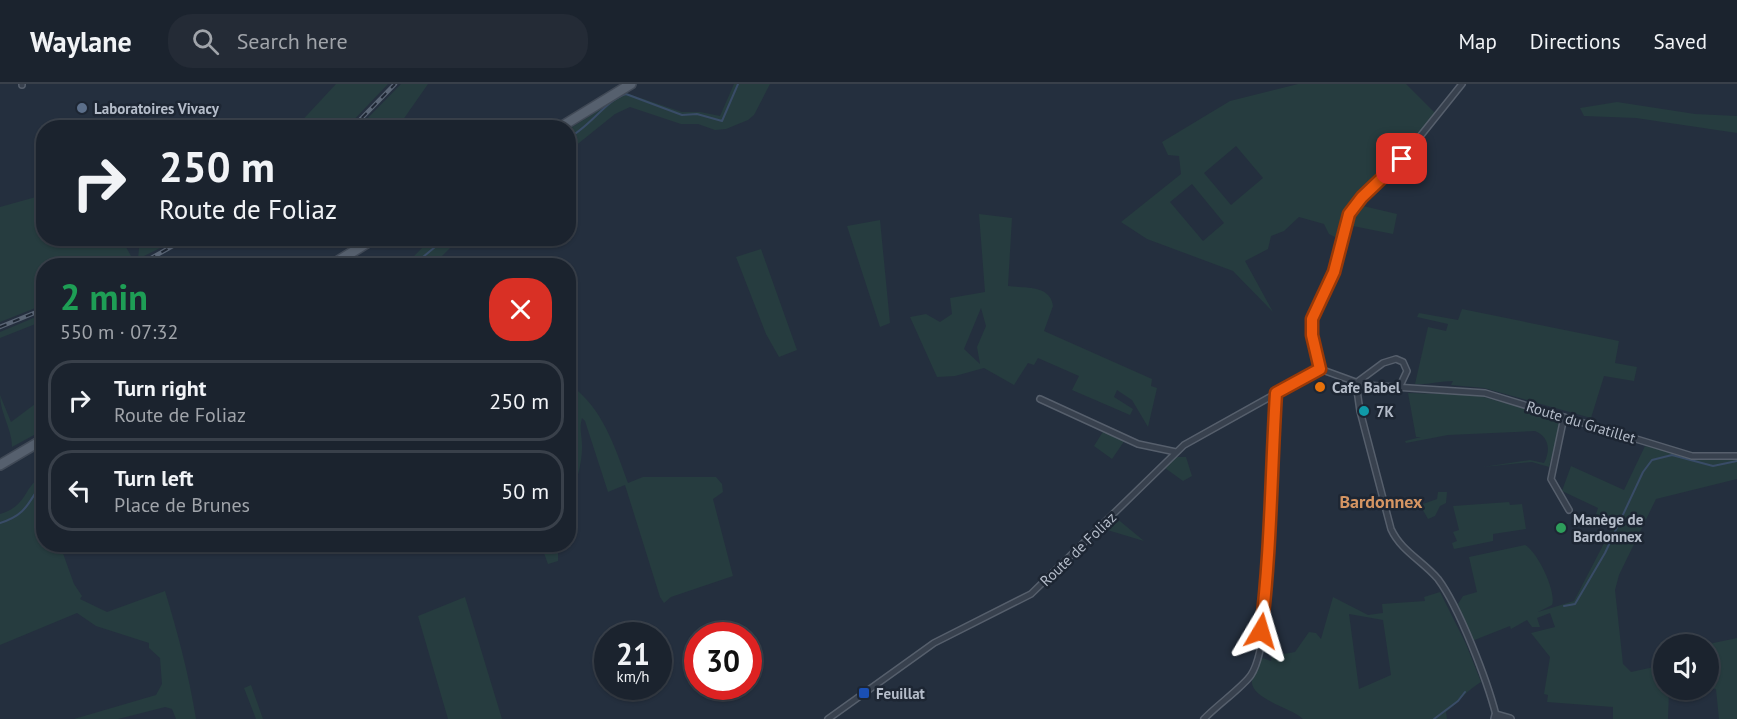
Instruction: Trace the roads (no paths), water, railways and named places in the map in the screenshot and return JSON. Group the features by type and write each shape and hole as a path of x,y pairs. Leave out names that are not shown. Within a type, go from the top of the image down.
{"main road":[{"path":"572,120 631,84"},
{"path":"343,258 362,246"},
{"path":"0,465 36,444"}],"street":[{"path":"1320,369 1312,335 1313,313 1332,279 1352,208 1402,159 1462,84"},
{"path":"1399,388 1407,371 1403,362 1396,359 1383,363 1356,383 1360,411 1391,529 1400,544 1430,571 1445,590 1468,638 1495,717 1509,719"},
{"name":"Route du Gratillet","path":"1320,369 1356,383 1399,388 1473,390 1692,456 1737,456"},
{"name":"Route de Foliaz","path":"828,719 934,643 1031,594 1176,452 1206,431 1320,369"},
{"path":"1204,719 1221,700 1248,679 1258,656 1269,567 1269,509 1276,393"},
{"path":"1040,399 1138,444 1176,452"},
{"path":"1564,417 1551,479 1569,510"}],"waterway":[{"path":"576,133 611,102 626,94 682,115 697,114 722,121 738,84"},
{"path":"422,258 436,246"},
{"path":"1564,606 1575,604 1605,553 1643,472 1652,460 1672,455 1713,466 1737,461"},
{"path":"0,523 22,511 36,492"},
{"path":"1434,719 1458,701 1465,692"}],"railway":[{"path":"360,120 395,84"},
{"path":"151,258 173,246"},
{"path":"0,327 36,312"}],"place":[{"name":"Laboratoires Vivacy","path":"82,108"},
{"name":"Cafe Babel","path":"1320,387"},
{"name":"7K","path":"1364,411"},
{"name":"Manège de Bardonnex","path":"1561,528"},
{"name":"Feuillat","path":"864,693"}],"district":[{"name":"Bardonnex","path":"1381,501"}]}
